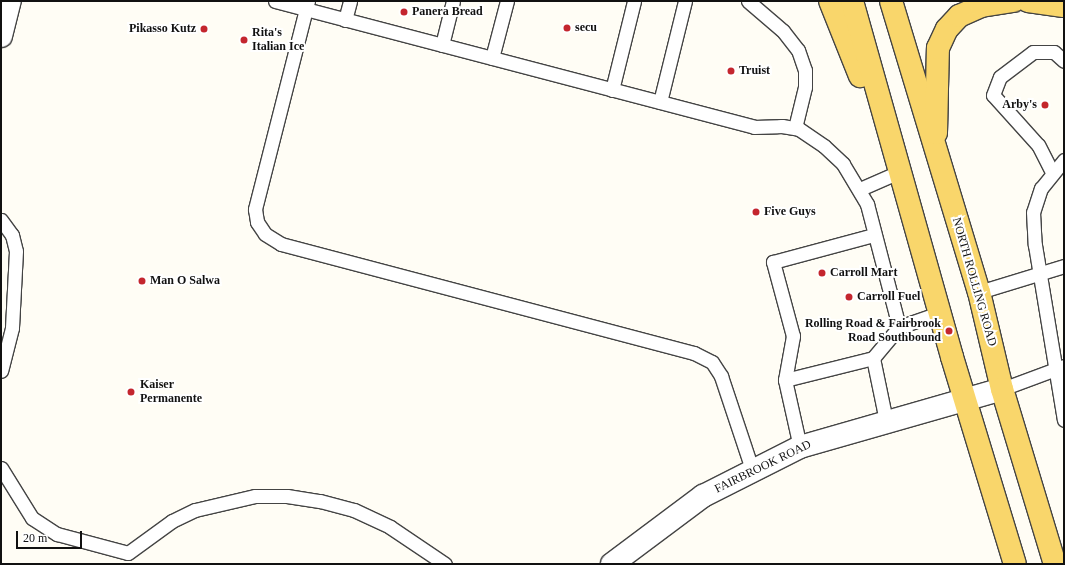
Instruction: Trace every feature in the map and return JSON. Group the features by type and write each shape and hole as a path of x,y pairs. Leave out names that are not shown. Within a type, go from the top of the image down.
{"main road":[{"path":"830,1 899,172"},
{"path":"852,1 939,313 1015,564"},
{"name":"NORTH ROLLING ROAD","path":"891,1 935,154 979,292 1002,388 1055,564"},
{"path":"935,154 938,48 947,29 959,16 981,6 1014,1"},
{"path":"1028,1 1064,6"}],"street":[{"path":"1,36 10,1"},
{"name":"FAIRBROOK ROAD","path":"612,564 703,496 752,469 800,447 1002,388"}],"lane":[{"path":"276,1 307,5 345,20 754,127 795,128 824,146 843,164 860,190 867,204 899,327"},
{"path":"345,20 350,1"},
{"path":"442,45 453,1"},
{"path":"492,58 507,1"},
{"path":"612,90 634,1"},
{"path":"660,102 685,1"},
{"path":"748,1 783,31 798,50 805,70 805,87 795,128"},
{"path":"307,5 255,209 257,222 265,234 282,244 694,353 712,362 721,376 752,469"},
{"path":"1052,172 1038,145 993,95 1000,77 1033,52 1054,52 1064,61"},
{"path":"1064,160 1052,172 1041,188 1033,212 1039,272 1059,367 1064,420"},
{"path":"860,190 899,172"},
{"path":"1,220 12,235 16,251 12,328 1,370"},
{"path":"800,447 785,380 793,336 773,262 874,235"},
{"path":"979,292 1039,272 1064,266"},
{"path":"785,380 872,358 899,327 939,313"},
{"path":"872,358 886,421"},
{"path":"1002,388 1059,367"},
{"path":"1,468 32,518 57,534 128,552 172,521 195,510 255,496 287,496 320,501 354,510 390,527 445,564"}],"place":[{"name":"Panera Bread","path":"404,12"},
{"name":"secu","path":"567,28"},
{"name":"Pikasso Kutz","path":"204,29"},
{"name":"Rita's Italian Ice","path":"244,40"},
{"name":"Truist","path":"731,71"},
{"name":"Arby's","path":"1045,105"},
{"name":"Five Guys","path":"756,212"},
{"name":"Carroll Mart","path":"822,273"},
{"name":"Man O Salwa","path":"142,281"},
{"name":"Carroll Fuel","path":"849,297"},
{"name":"Rolling Road & Fairbrook Road Southbound","path":"949,331"},
{"name":"Kaiser Permanente","path":"131,392"}]}
